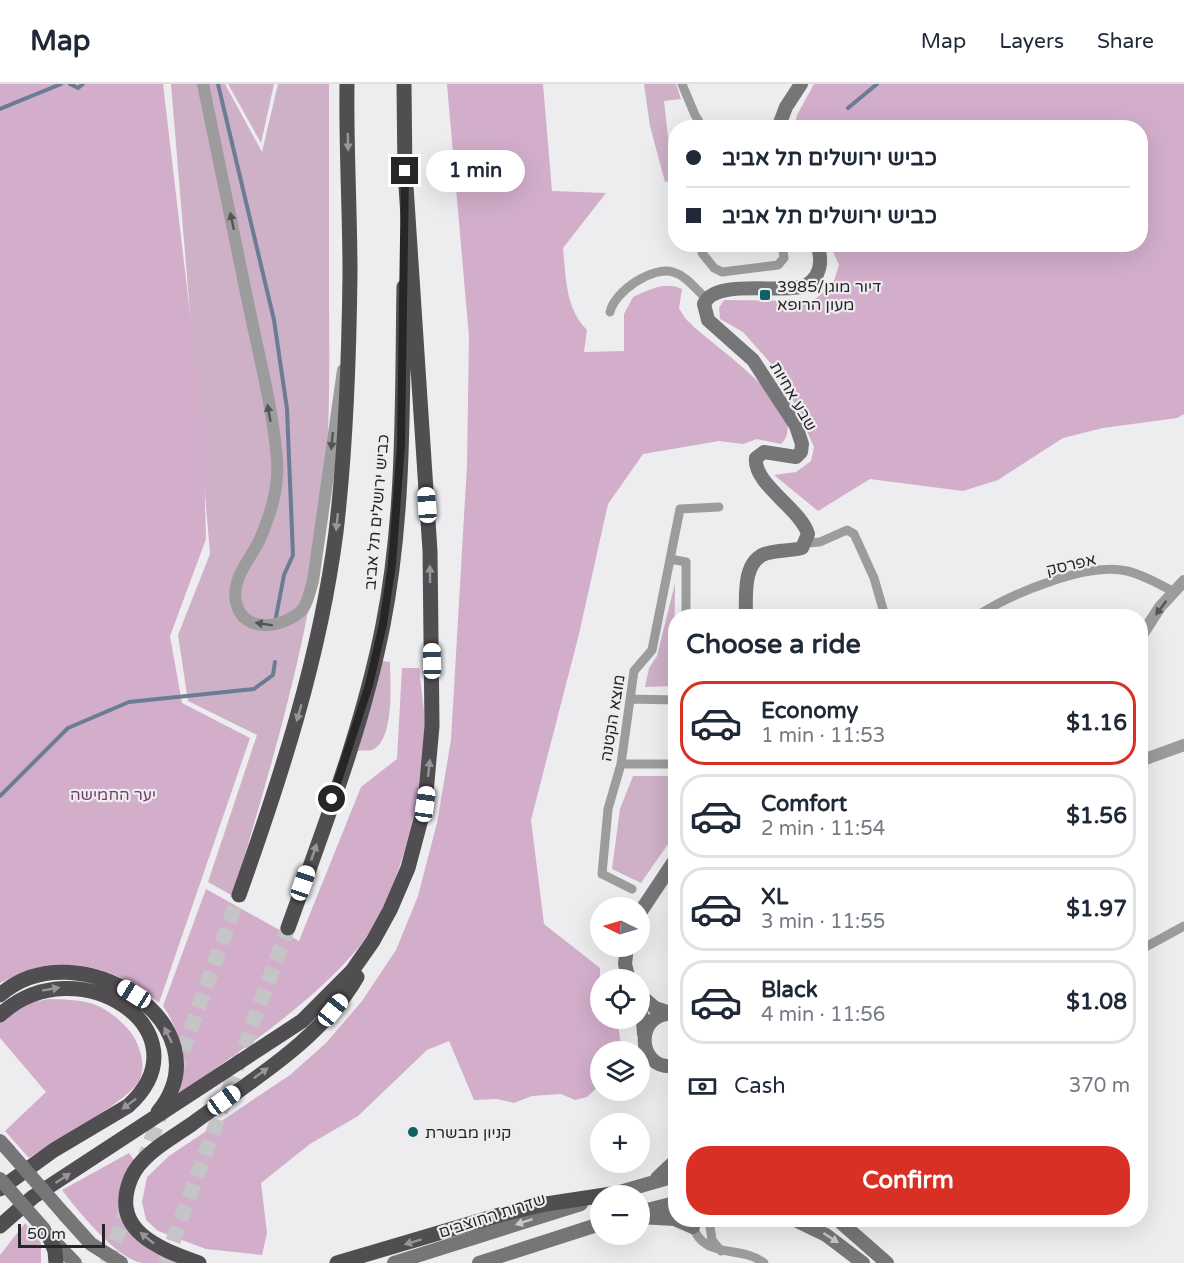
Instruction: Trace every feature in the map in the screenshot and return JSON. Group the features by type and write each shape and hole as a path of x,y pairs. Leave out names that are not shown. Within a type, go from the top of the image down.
{"highway":[{"path":"239,895 289,747 321,623 341,480 350,274 347,84"},
{"name":"כביש ירושלים תל אביב","path":"288,928 360,716 377,654 388,594 400,464 405,171 404,84"},
{"path":"199,1263 160,1248 137,1230 128,1217 126,1203 131,1177 152,1153 297,1046 323,1022 354,984 378,942 401,886 425,804 432,726 430,551 405,171"},
{"path":"0,1226 33,1197 272,1042 329,997 373,941 401,886"},
{"path":"0,995 22,981 59,972 97,976 134,994 165,1028 176,1058 175,1078 168,1098 145,1124"},
{"path":"0,1015 13,1003 36,992 61,987 88,989 114,999 127,1008 146,1030 154,1053 152,1076 138,1097 128,1106 54,1150 0,1189"},
{"path":"337,1263 503,1214 546,1204 590,1198"},
{"path":"46,1233 55,1251 56,1263"}],"main road":[{"path":"781,120 786,106 801,84"},
{"path":"706,298 724,290 805,286 814,279 820,269 818,252"},
{"name":"שבע אחיות","path":"706,298 704,309 708,320 740,345 753,360 799,433 802,444 799,455 787,457 765,452 758,455 755,462 760,475 807,528 806,543"},
{"path":"746,609 745,590 753,564 768,553 793,550 806,543"},
{"path":"650,898 668,870"},
{"path":"650,1003 668,1011"},
{"path":"644,1035 650,1022 668,1016"},
{"path":"644,1029 645,1041"},
{"path":"650,1054 668,1065"},
{"path":"4,1146 91,1244 122,1263"},
{"path":"653,1181 668,1167"},
{"name":"שדרות החוצבים","path":"640,1185 668,1178"},
{"path":"0,1179 75,1263"},
{"name":"שדרות החוצבים","path":"394,1263 590,1201"},
{"path":"650,1209 668,1205"},
{"path":"650,1218 668,1219"},
{"path":"479,1263 590,1227"},
{"path":"809,1227 826,1235 863,1263"},
{"path":"846,1227 887,1263"}],"street":[{"path":"203,84 259,355 277,460 278,482 273,504 259,541 238,579 236,601 241,613 247,620 258,624 282,625 304,609 310,590 326,496 336,408 348,342"},
{"path":"682,84 698,120"},
{"path":"702,253 714,268 724,272 778,265 784,258 783,252"},
{"path":"610,312 617,298 629,285 667,271 682,276 706,298"},
{"name":"מוצא הקטנה","path":"632,889 602,874 608,809 621,764 634,671 651,650 680,509 720,507"},
{"path":"806,543 820,542 847,530 854,534 874,578 883,609"},
{"path":"670,559 686,562 687,609"},
{"name":"אפרסק","path":"991,609 1020,594 1085,573 1125,570 1146,577 1174,592"},
{"path":"1148,627 1184,581"},
{"path":"630,699 668,700"},
{"path":"1148,758 1184,745"},
{"path":"621,764 668,764"},
{"path":"1148,946 1184,926"},
{"path":"650,1075 668,1068"},
{"path":"694,1227 702,1242 723,1252 751,1257 764,1263"},
{"path":"710,1227 712,1240 723,1252"}],"shaded area":[{"path":"171,84 225,84 262,152 278,84 329,84 329,404 321,528 310,602 291,687 233,896 208,882 257,735 188,701 178,635 210,554"},
{"path":"228,84 274,84 261,143"},
{"path":"644,84 676,84 681,99 664,101 668,137 668,182 665,182 650,126"},
{"path":"675,583 675,609 669,609"},
{"path":"668,611 668,686 645,687 649,668 657,656"},
{"path":"382,661 390,662 390,710 385,735 372,750 358,751"},
{"path":"633,776 668,776 668,844 641,883 612,869 620,809"}],"green space":[{"name":"יער החמישה","path":"0,84 163,84 203,424 206,539 170,636 182,703 250,738 159,1003 121,978 102,970 82,966 63,965 43,968 0,983"},
{"path":"447,84 543,84 552,191 606,193 563,248 568,292 574,312 587,330 584,352 624,351 624,314 633,297 663,286 682,289 679,308 685,318 736,361 772,396 784,414 788,430 781,444 757,439 743,444 719,441 643,454 608,504 579,634 531,820 544,924 600,968 590,969 590,1029 619,1029 620,1041 590,1041 590,1094 587,1097 575,1100 561,1094 532,1096 514,1103 497,1099 474,1100 449,1041 427,1050 358,1116 310,1144 261,1183 267,1233 262,1255 206,1249 158,1231 146,1220 142,1202 147,1177 169,1156 290,1075 326,1043 362,1001 396,950 418,896 437,823 451,740 467,465 469,337"},
{"path":"814,84 1184,84 1184,414 1177,418 1103,428 1063,438 998,480 963,491 870,479 818,511 774,475 796,472 811,461 814,447 782,376 743,332 720,319 719,308 724,300 813,301 833,284 839,265 833,252 1148,252 1148,120 796,120"},
{"path":"402,668 419,668 425,723 423,758 413,818 405,849 383,908 369,933 334,974 292,1012 179,1094 182,1070 181,1048 174,1027 163,1006 206,889 299,941 361,787 397,759"},
{"path":"49,999 82,1001 101,1007 118,1019 138,1045 142,1059 142,1073 134,1088 107,1110 29,1158 5,1131 46,1092 0,1038 0,1021 33,1002"},
{"path":"129,1153 134,1160 124,1179 119,1196 119,1211 124,1224 146,1246 180,1263 142,1263 132,1260 98,1232 62,1190"},
{"path":"25,1223 41,1243 41,1263 0,1263 0,1255"}],"waterway":[{"path":"0,109 61,84"},
{"path":"70,84 78,88 83,84"},
{"path":"218,84 274,320 287,409 293,555 284,575 276,617"},
{"path":"848,108 877,84"},
{"path":"0,796 68,728 129,702 254,689 273,675 275,662"}],"tunnel":[{"path":"175,1073 239,895"},
{"path":"165,1263 288,928"},
{"path":"143,1163 163,1107"},
{"path":"107,1263 129,1203"}],"place":[{"name":"3985/דיור מוגן מעון הרופא","path":"765,295"},
{"name":"קניון מבשרת","path":"413,1132"}],"route":[{"path":"332,799 360,716 377,654 392,564 401,444 405,171"}]}
